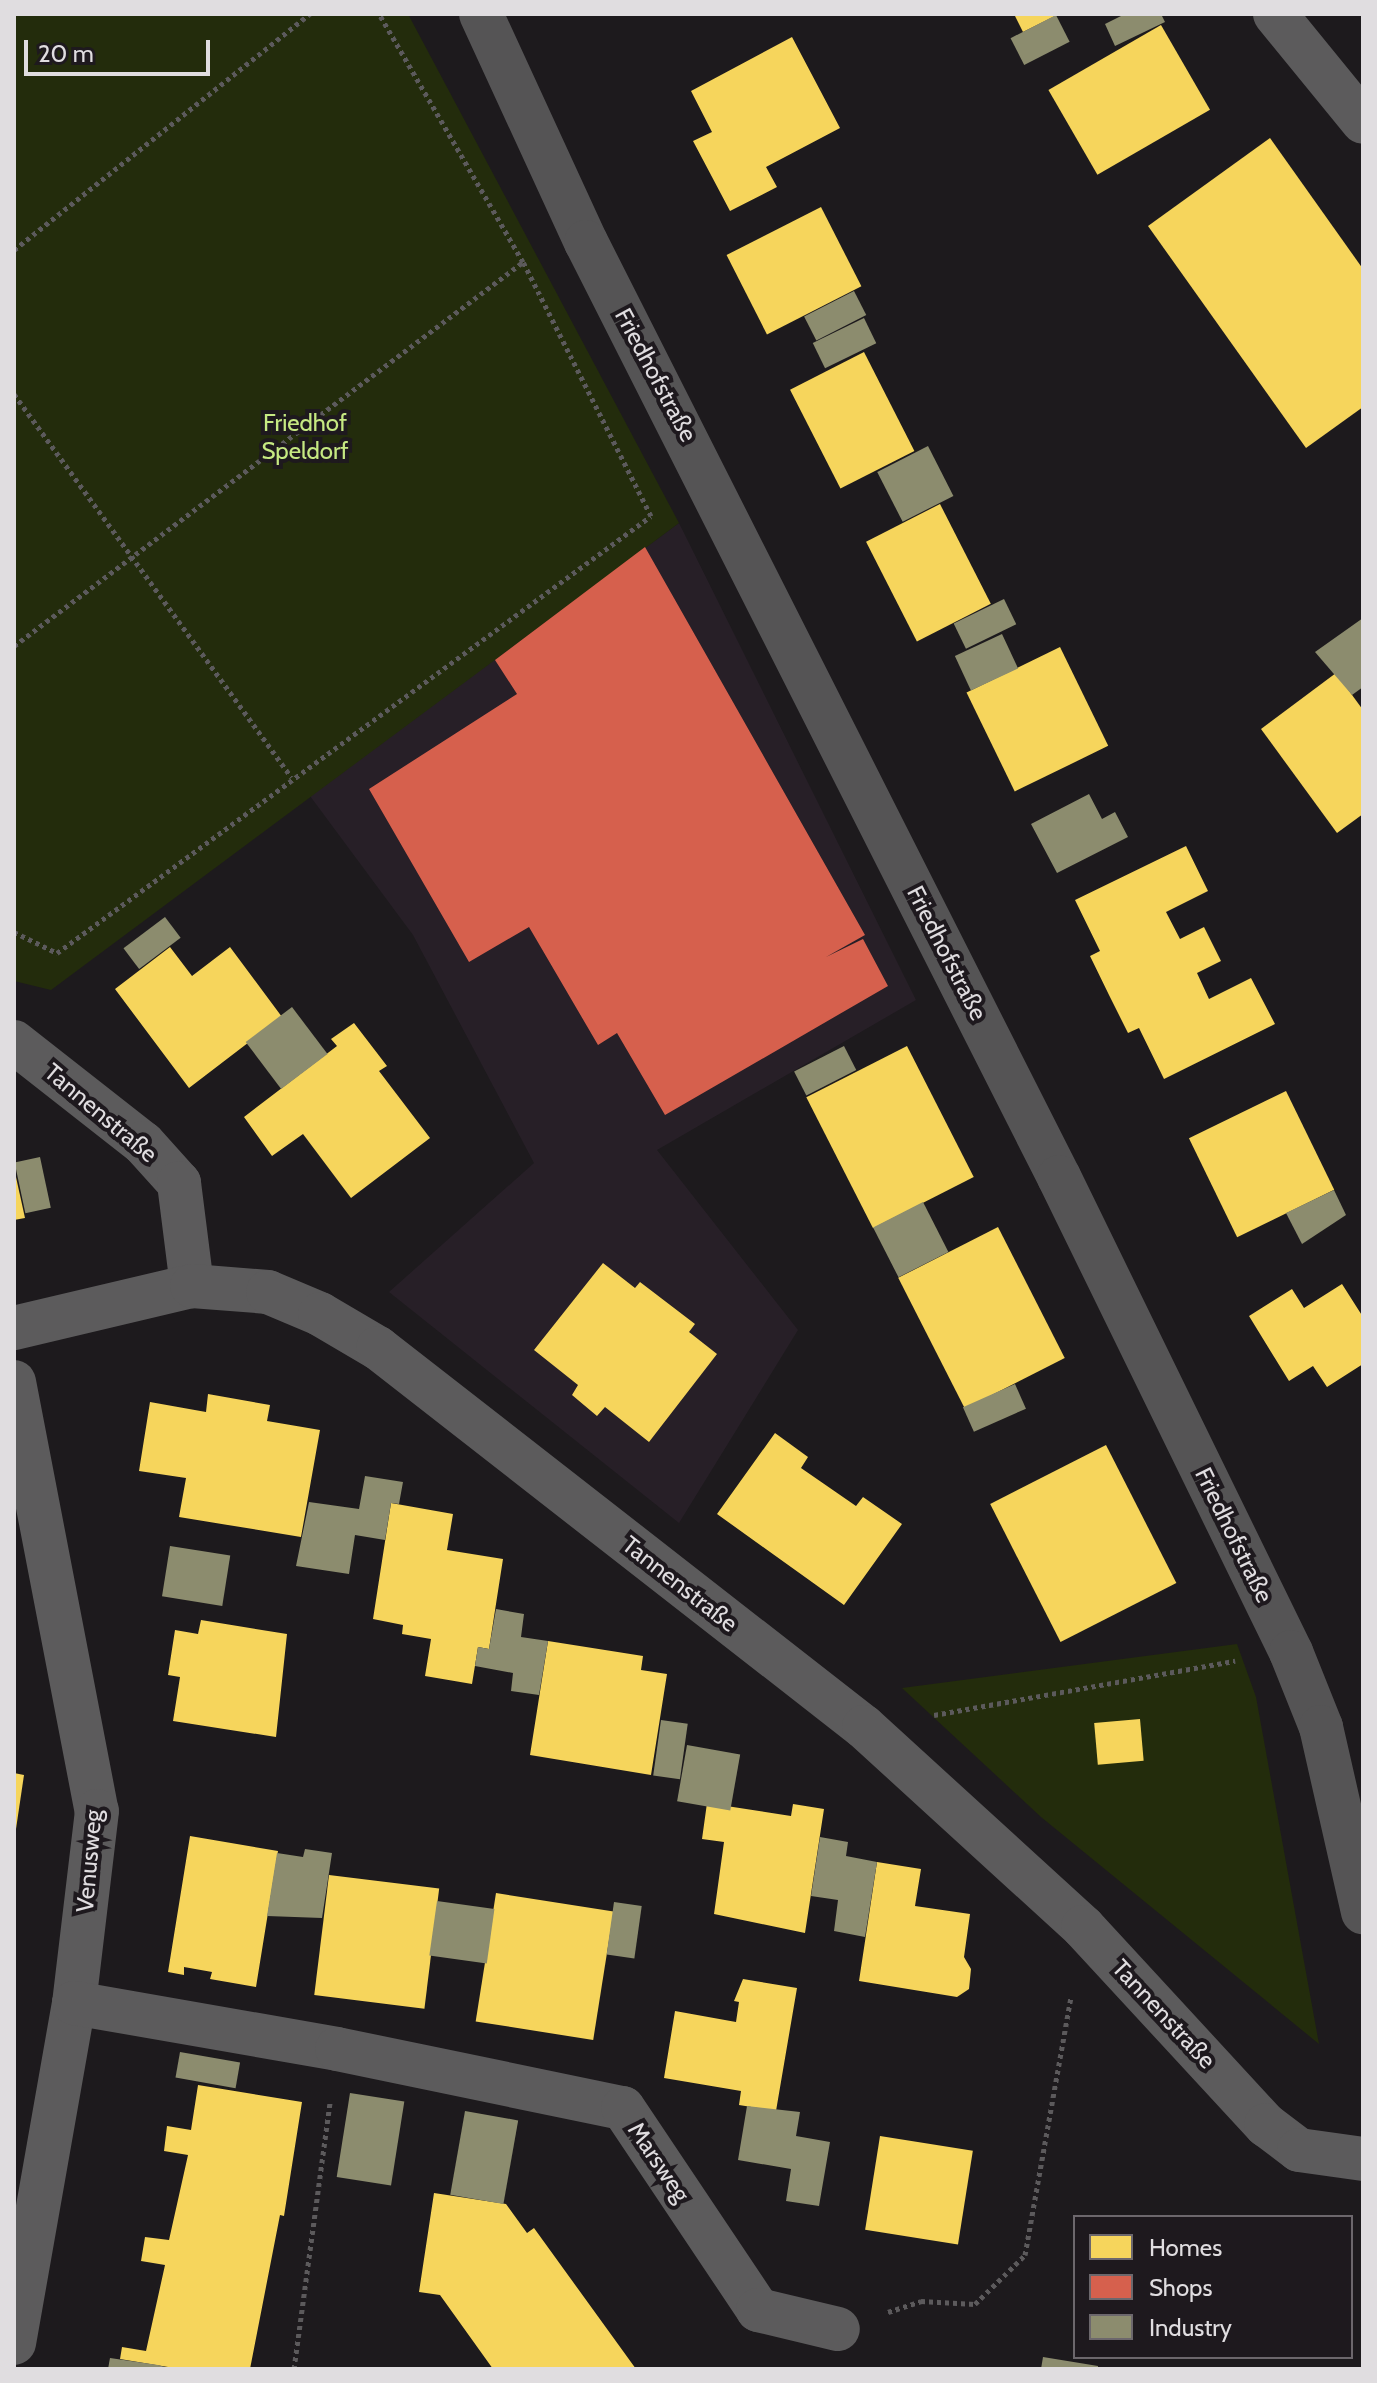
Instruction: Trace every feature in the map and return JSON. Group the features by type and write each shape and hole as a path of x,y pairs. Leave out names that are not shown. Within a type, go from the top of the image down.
{"street":[{"name":"Friedhofstraße","path":"481,14 586,242 1038,1134 1291,1652 1321,1727 1355,1828 1363,1912"},
{"path":"1275,14 1363,122"},
{"name":"Tannenstraße","path":"14,1042 143,1143 179,1183 192,1286 268,1292 320,1314 378,1348 864,1727 1083,1927 1266,2125 1299,2150 1363,2159"},
{"path":"14,1328 192,1286"},
{"name":"Venusweg","path":"14,1382 97,1811 74,2003 14,2343"},
{"name":"Marsweg","path":"74,2003 337,2049 623,2108 758,2310 838,2329"}],"path":[{"path":"14,250 310,14"},
{"path":"14,932 57,953 291,777 651,516 523,262 379,14"},
{"path":"14,646 523,262"},
{"path":"14,394 291,777"},
{"path":"864,1727 1291,1652"},
{"path":"838,2329 921,2301 975,2304 1025,2255 1083,1927"},
{"path":"294,2369 337,2049"}],"shaded area":[{"path":"679,523 916,1000 657,1150 798,1330 679,1523 389,1292 534,1163 413,935 310,796"}],"green space":[{"name":"Friedhof Speldorf","path":"14,14 408,14 679,523 51,990 14,981"},
{"path":"1237,1644 1256,1697 1319,2044 1041,1817 902,1688"}],"building: Homes":[{"path":"1014,14 1059,14 1023,32"},
{"path":"1161,25 1210,110 1097,175 1048,90"},
{"path":"792,37 840,128 766,167 777,187 730,211 693,141 712,132 691,91"},
{"path":"1270,138 1363,269 1363,407 1306,448 1148,226"},
{"path":"821,207 861,286 767,334 727,255"},
{"path":"864,352 914,451 840,489 790,390"},
{"path":"940,504 991,604 917,641 866,542"},
{"path":"1060,647 1108,746 1015,791 967,693"},
{"path":"1336,673 1363,710 1363,814 1337,833 1261,729"},
{"path":"1186,846 1208,891 1166,912 1180,939 1204,927 1221,961 1197,973 1209,999 1251,978 1275,1024 1164,1079 1139,1028 1128,1033 1109,995 1090,956 1100,951 1075,900"},
{"path":"170,947 192,976 230,947 282,1017 189,1088 115,989"},
{"path":"354,1023 387,1066 379,1071 430,1138 351,1198 303,1134 272,1156 244,1117 337,1046 331,1039"},
{"path":"907,1046 974,1177 873,1228 806,1097"},
{"path":"1286,1091 1334,1190 1237,1237 1189,1138"},
{"path":"14,1168 25,1218 14,1220"},
{"path":"998,1227 1065,1358 965,1409 898,1278"},
{"path":"603,1263 635,1288 640,1282 695,1324 689,1332 717,1354 649,1442 605,1407 597,1416 572,1395 578,1385 534,1350"},
{"path":"1342,1284 1363,1317 1363,1364 1327,1387 1313,1366 1289,1381 1249,1316 1292,1289 1304,1308"},
{"path":"208,1394 270,1405 267,1421 320,1430 301,1537 179,1517 186,1478 139,1471 150,1402 206,1412"},
{"path":"775,1433 808,1457 801,1468 856,1506 863,1497 902,1524 844,1605 717,1514"},
{"path":"1106,1445 1176,1583 1061,1642 990,1504"},
{"path":"391,1503 453,1514 447,1550 503,1559 489,1649 478,1647 472,1684 425,1676 431,1639 402,1634 403,1625 373,1619"},
{"path":"201,1620 287,1634 276,1737 173,1721 180,1677 168,1675 175,1630 198,1634"},
{"path":"548,1641 643,1656 641,1670 667,1674 651,1775 530,1755"},
{"path":"1140,1719 1144,1761 1098,1765 1094,1723"},
{"path":"14,1773 24,1775 16,1829 14,1829"},
{"path":"707,1803 791,1816 793,1804 824,1809 805,1933 714,1914 724,1842 702,1839"},
{"path":"190,1836 278,1851 256,1987 210,1979 212,1972 184,1967 184,1975 168,1972"},
{"path":"877,1862 921,1869 915,1906 970,1914 964,1957 971,1969 969,1989 957,1997 859,1981"},
{"path":"329,1875 439,1889 424,2009 314,1995"},
{"path":"496,1893 614,1912 593,2040 476,2021"},
{"path":"743,1979 797,1988 776,2111 739,2105 741,2091 664,2078 675,2011 736,2022 739,2002 734,2001"},
{"path":"198,2085 302,2102 284,2216 280,2215 250,2369 180,2369 120,2359 122,2347 146,2351 165,2265 141,2261 145,2237 169,2240 188,2155 164,2151 167,2126 191,2130"},
{"path":"880,2136 973,2151 958,2245 865,2230"},
{"path":"434,2193 506,2204 527,2233 534,2228 636,2369 493,2369 440,2295 419,2292"}],"building: Shops":[{"path":"645,547 865,935 826,957 863,939 888,986 665,1115 617,1033 598,1045 529,927 469,962 369,789 517,694 495,660"}],"building: Industry":[{"path":"1125,14 1161,14 1165,22 1115,46 1105,24"},
{"path":"1056,15 1070,42 1024,65 1011,38"},
{"path":"854,291 866,315 816,340 804,316"},
{"path":"864,318 876,343 825,368 813,343"},
{"path":"928,446 953,496 903,522 877,472"},
{"path":"1004,599 1016,624 966,649 954,624"},
{"path":"1363,618 1363,687 1352,695 1315,652"},
{"path":"1002,634 1018,668 971,690 955,656"},
{"path":"1089,794 1102,819 1115,812 1128,837 1057,873 1031,824"},
{"path":"165,917 181,938 139,969 123,948"},
{"path":"292,1007 328,1054 281,1089 246,1042"},
{"path":"844,1046 856,1070 806,1095 794,1071"},
{"path":"40,1157 51,1208 25,1213 15,1162"},
{"path":"1334,1190 1346,1215 1302,1244 1286,1213"},
{"path":"923,1202 948,1252 899,1277 873,1227"},
{"path":"1015,1384 1026,1409 974,1432 963,1407"},
{"path":"365,1476 403,1482 399,1504 391,1503 385,1540 355,1535 349,1574 296,1566 309,1502 359,1509"},
{"path":"170,1546 230,1556 222,1606 162,1596"},
{"path":"496,1609 524,1614 521,1637 548,1641 539,1695 511,1691 513,1673 475,1666 478,1647 489,1649"},
{"path":"661,1720 688,1724 680,1779 653,1775"},
{"path":"687,1745 740,1754 730,1811 677,1801"},
{"path":"820,1837 848,1842 846,1856 877,1862 865,1937 834,1931 838,1900 811,1896"},
{"path":"305,1849 332,1853 322,1918 267,1916 277,1853 303,1857"},
{"path":"437,1901 494,1909 487,1964 429,1955"},
{"path":"614,1902 642,1906 634,1958 607,1954"},
{"path":"180,2052 240,2063 236,2088 175,2078"},
{"path":"350,2093 404,2102 391,2186 337,2177"},
{"path":"747,2106 800,2112 796,2136 830,2142 819,2206 786,2201 791,2169 738,2160"},
{"path":"465,2111 518,2120 503,2204 450,2195"},
{"path":"1043,2357 1098,2366 1098,2369 1041,2369"},
{"path":"110,2358 158,2365 172,2369 108,2369"}]}
